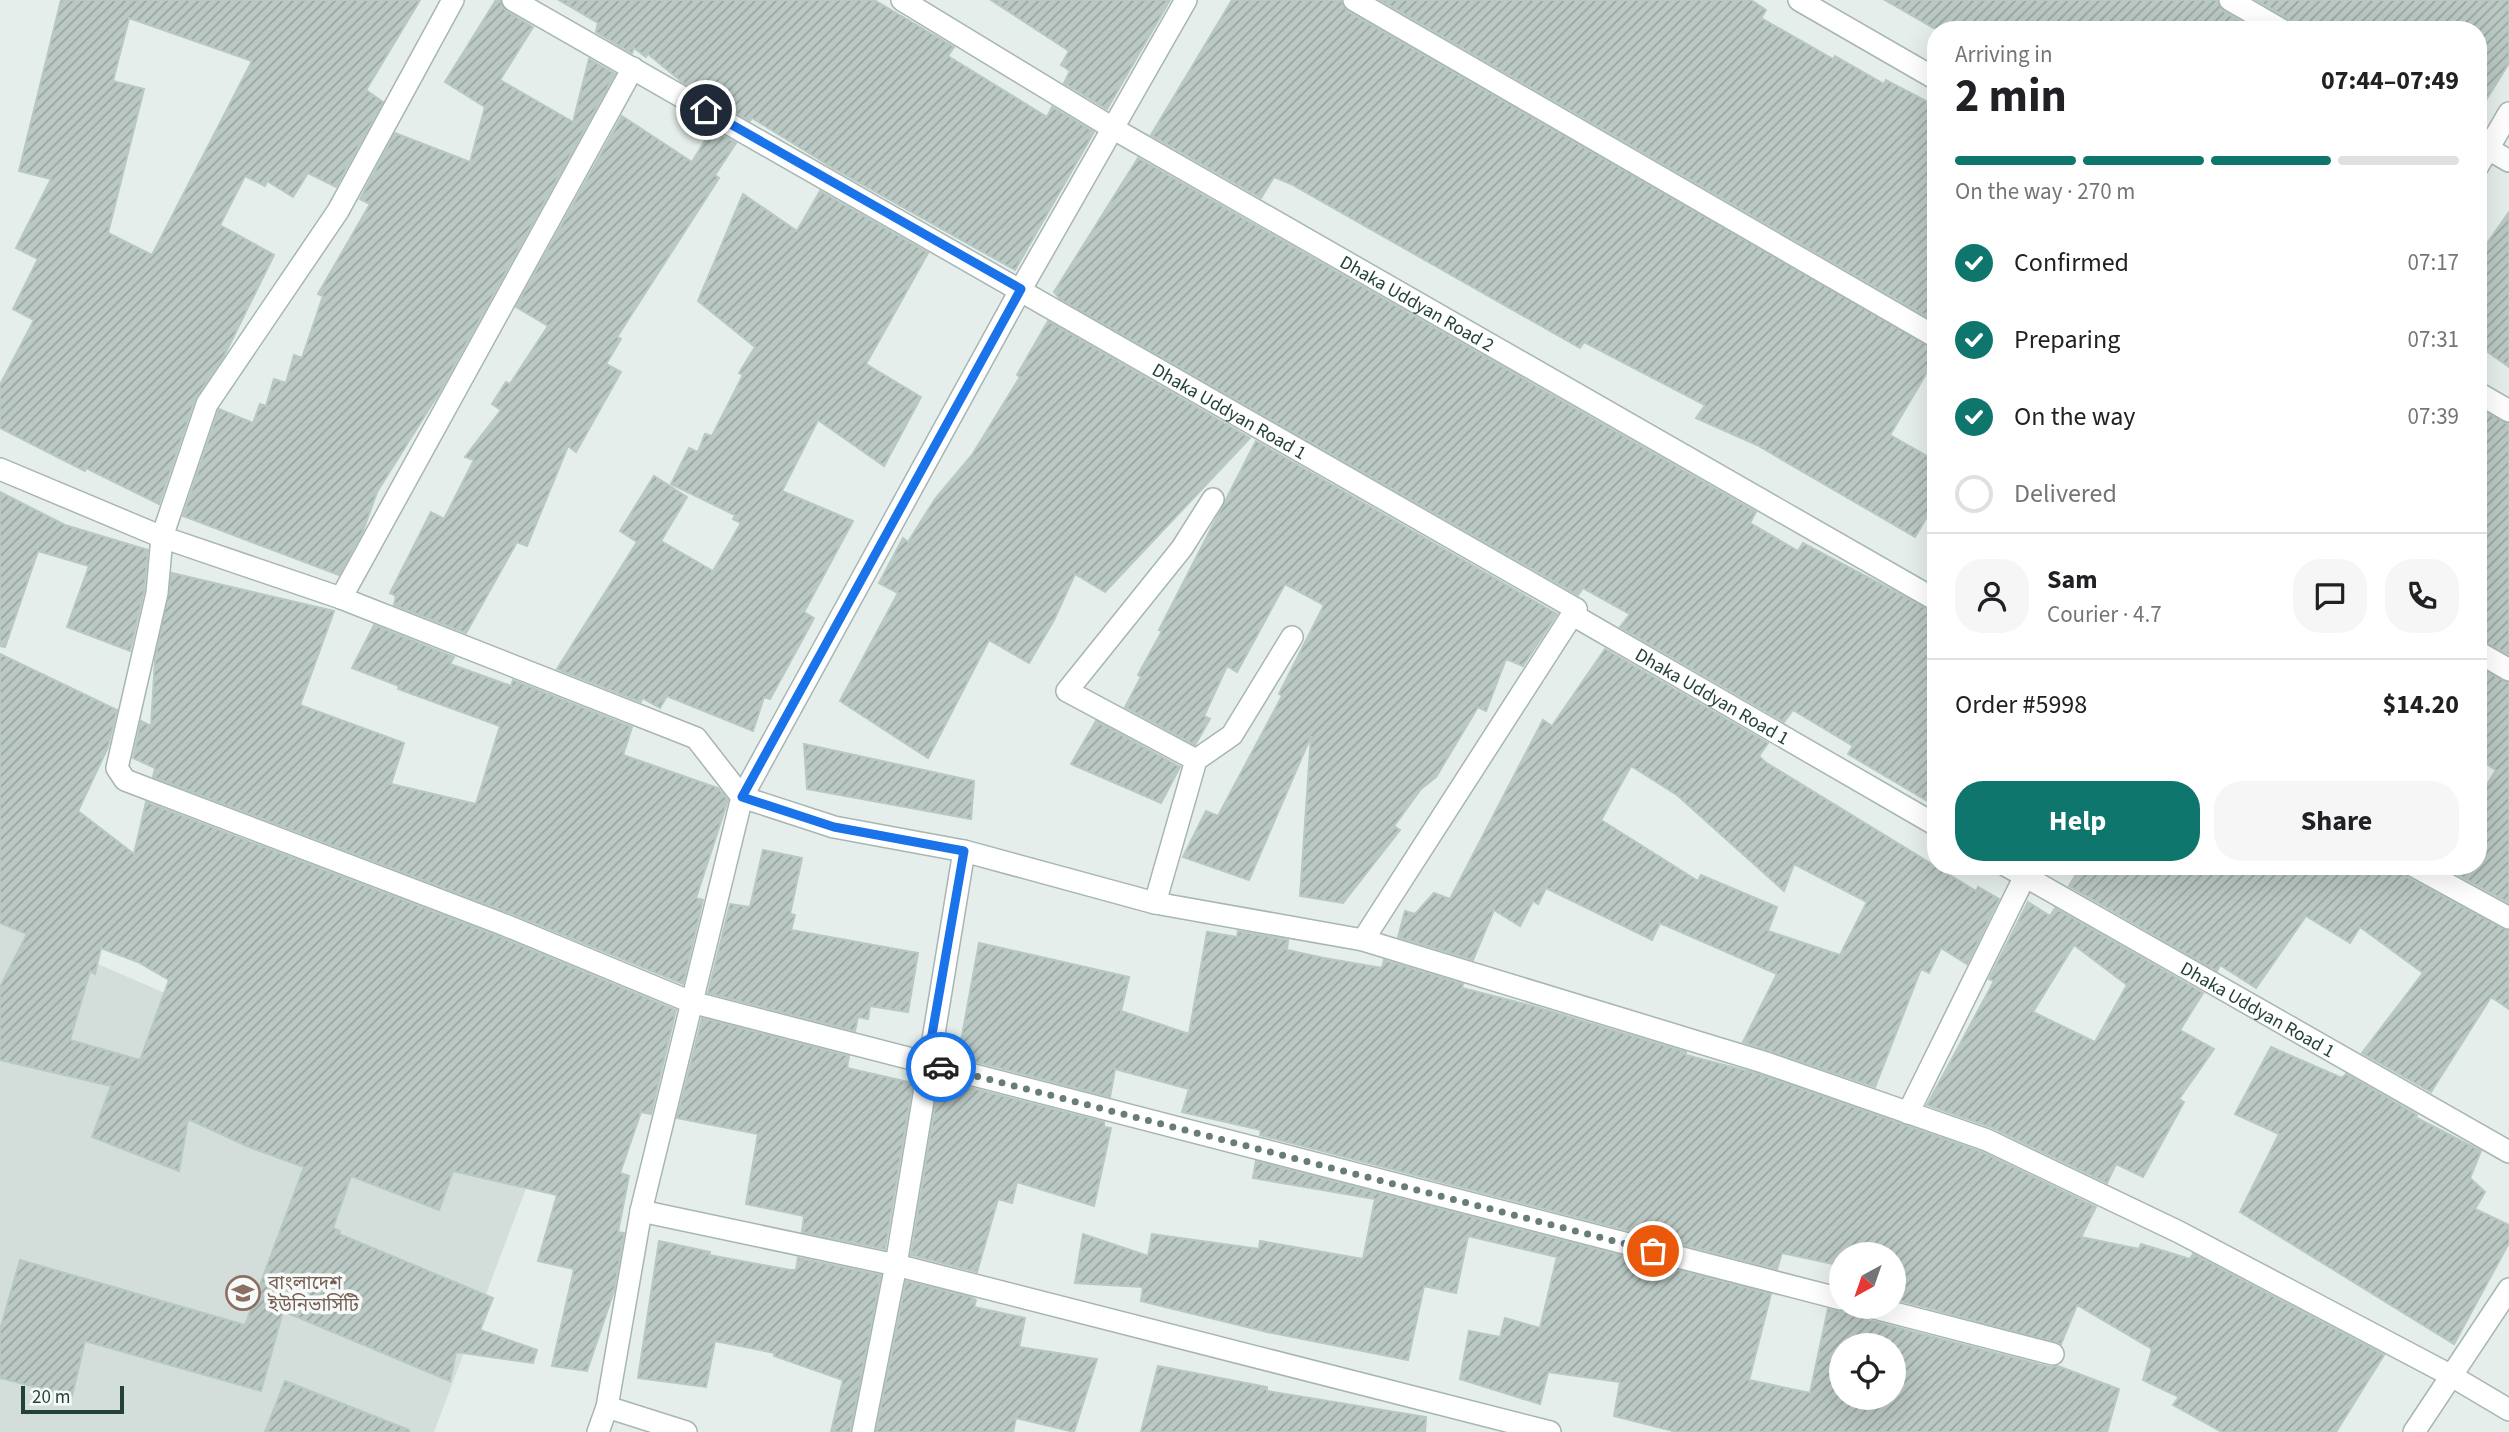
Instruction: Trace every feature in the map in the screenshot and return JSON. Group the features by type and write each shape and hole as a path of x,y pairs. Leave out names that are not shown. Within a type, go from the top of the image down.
{"street":[{"path":"453,0 338,211 207,404 162,537 157,593 117,768 125,780 493,920 691,1002 1829,1296"},
{"name":"Dhaka Uddyan Road 1","path":"513,0 1576,609 1573,615 1927,820"},
{"name":"Dhaka Uddyan Road 2","path":"902,0 1114,129 1927,595"},
{"path":"598,1432 607,1407 641,1211 742,797 1021,289 1186,0"},
{"path":"1354,0 1927,332"},
{"path":"1799,0 1927,74"},
{"path":"2230,0 2266,21"},
{"path":"341,598 633,68"},
{"path":"2487,144 2509,113"},
{"path":"2487,155 2509,161"},
{"path":"2487,398 2509,411"},
{"path":"0,469 162,537 341,598 696,738 742,797 834,827 964,851 1155,903 1363,940 1763,1062 1987,1140 2167,1227 2450,1375 2509,1410"},
{"path":"1196,760 1067,691 1182,548 1213,499"},
{"path":"1363,940 1576,609"},
{"path":"1155,903 1196,760 1232,735 1292,637"},
{"path":"2487,657 2509,670"},
{"path":"863,1432 896,1265 927,1063 964,851"},
{"path":"1908,1112 2019,875"},
{"name":"Dhaka Uddyan Road 1","path":"2030,875 2509,1152"},
{"path":"2430,875 2509,918"},
{"path":"641,1211 896,1265 1550,1432"},
{"path":"2414,1432 2509,1289"},
{"path":"1906,1316 2053,1354"},
{"path":"607,1407 686,1432"}],"shaded area":[{"name":"বাংলাদেশ ইউনিভার্সিটি","path":"0,922 539,1154 434,1432 0,1432"}],"building":[{"path":"61,0 420,0 366,90 383,102 336,187 308,173 293,197 267,181 265,186 245,176 220,225 274,255 224,356 195,399 159,504 86,468 85,471 0,428 0,385 34,320 13,309 38,259 16,248 51,179 19,171","holes":["129,18 252,61 152,255 108,233 144,89 113,81"]},
{"path":"496,0 500,0 506,11 533,27 500,80 573,122 589,59 615,74 439,393 377,492 363,531 339,575 183,516 219,409 253,423 260,404 266,406 274,379 286,383 294,355 302,358 323,296 318,294 370,204 360,199 395,133 470,162 485,107 445,82"},
{"path":"559,0 874,0 954,47 948,56 1047,117 1052,107 1094,132 1015,270 833,168 752,118 750,121 682,82 648,54 646,57 634,48 632,53 596,32 598,23"},
{"path":"991,0 1170,0 1107,109 1064,83 1070,71 1061,65 1069,51"},
{"path":"1232,0 1341,0 1347,11 1927,345 1927,372 1890,435 1927,456 1927,517 1915,537 1757,445 1696,418 1705,405 1584,342 1580,348 1291,184 1274,177 1261,198 1151,135"},
{"path":"1380,0 1751,0 1766,10 1761,18 1833,59 1835,56 1884,84 1886,80 1927,101 1927,317"},
{"path":"1885,0 2217,0 2223,11 2240,21 1927,21 1927,24"},
{"path":"2256,0 2509,0 2509,63 2487,98 2487,21 2289,19"},
{"path":"622,116 692,162 712,129 736,143 715,175 719,178 617,337 621,339 606,364 621,372 576,452 568,446 527,546 517,542 466,633 394,605 396,596 390,593 431,512 444,519 474,460 465,457 501,410 492,404 506,382 510,384 548,326 516,307"},
{"path":"1138,158 1756,512 1750,523 1798,551 1803,543 1927,608 1927,801 1848,754 1853,746 1793,710 1784,722 1620,627 1630,614 1583,588 1578,595 1060,299 1054,292"},
{"path":"820,191 928,253 866,364 921,397 884,466 818,420 782,491 853,521 804,612 814,618 770,699 764,697 753,731 667,696 660,708 642,698 641,702 557,669 637,542 620,531 654,476 687,497 661,541 713,571 741,523 733,519 735,515 671,484 689,448 698,452 705,434 712,436 743,375 739,373 755,347 698,301 743,194 797,231"},
{"path":"2509,212 2509,367 2487,351 2487,243"},
{"path":"1048,321 1250,438 1105,592 1075,574 1054,620 1029,663 989,640 928,758 840,701 898,593 879,583 903,538 908,542 935,499 972,455 1020,377 1017,375"},
{"path":"2487,413 2509,424 2509,655 2487,644"},
{"path":"1256,441 1557,614 1523,666 1506,659 1486,711 1478,707 1436,777 1421,789 1394,826 1400,830 1343,903 1300,896 1311,736 1249,880 1183,857 1206,811 1218,816 1282,696 1279,694 1324,605 1285,584 1237,672 1227,666 1204,716 1210,719 1195,745 1125,707 1141,677 1138,675 1162,631 1159,630"},
{"path":"0,492 65,525 148,550 144,591 130,651 67,627 89,566 38,551 5,647 0,646"},
{"path":"172,573 334,611 300,705 404,743 391,784 476,804 500,726 398,689 399,686 352,668 374,625 454,657 450,664 511,686 513,680 632,727 623,755 718,788 728,800 696,898 703,900 683,984 510,913 153,777 155,768 133,758 141,721 151,726 155,660"},
{"path":"1605,649 1768,743 1759,756 1765,762 1927,861 1927,875 1950,875 1976,891 1978,887 1999,899 1967,964 1941,948 1929,973 1921,969 1875,1087 1743,1042 1777,974 1660,923 1652,940 1546,888 1538,904 1533,901 1520,926 1494,910 1473,960 1398,937 1405,911 1415,914 1434,893 1450,899 1543,720 1552,726","holes":["1631,766 1677,795 1784,891 1794,864 1867,902 1840,955 1768,931 1777,907 1701,875 1698,881 1601,820"]},
{"path":"0,654 117,710 108,747 78,811 134,854 146,802 500,937 676,1010 651,1114 641,1112 620,1173 629,1176 618,1232 624,1233 614,1291 587,1371 552,1366 574,1269 538,1261 557,1195 453,1171 439,1210 351,1176 333,1228 340,1231 339,1234 493,1298 480,1330 537,1350 533,1363 456,1352 450,1381 283,1311 261,1391 85,1341 72,1396 0,1378 0,1330 20,1260 245,1325 304,1167 249,1147 188,1119 179,1171 92,1137 111,1086 0,1060 0,987 27,934 0,923","holes":["101,948 138,962 169,980 140,1060 70,1040 90,971 95,974"]},
{"path":"2487,672 2509,683 2509,903 2458,875 2487,875 2487,784 2496,770 2487,764"},
{"path":"1096,721 1180,767 1161,803 1071,764"},
{"path":"804,744 974,781 971,819 807,789"},
{"path":"763,850 802,858 790,914 795,915 791,930 918,953 908,1012 870,1006 868,1019 858,1017 855,1031 708,993 730,904 750,907"},
{"path":"2076,875 2406,875 2509,931 2509,1009 2491,997 2431,1092 2362,1053 2423,973 2360,927 2350,943 2306,916 2256,988 2220,965 2217,971 2069,886"},
{"path":"2028,902 2050,916 2055,908 2203,993 2180,1030 2214,1049 2179,1099 2184,1102 2143,1177 2116,1164 2107,1183 1993,1128 1927,1105 1994,981 1989,979","holes":["2074,945 2127,985 2095,1042 2033,1012"]},
{"path":"1238,931 1288,940 1287,950 1382,968 1384,960 1463,984 1462,988 1533,1006 1686,1052 1686,1055 1759,1074 1982,1152 2096,1207 2081,1237 2139,1249 2141,1244 2190,1259 2193,1254 2384,1355 2336,1432 2222,1432 2173,1405 2179,1397 2143,1380 2152,1349 2077,1305 2061,1344 1906,1302 1906,1242 1829,1242 1829,1263 1782,1253 1777,1269 1260,1135 1261,1130 1182,1112 1189,1089 1115,1069 1110,1097 958,1057 979,943 1129,977 1121,1011 1189,1034 1207,932 1237,937"},
{"path":"702,1018 849,1056 847,1068 913,1083 885,1249 802,1232 804,1216 746,1204 758,1134 677,1118"},
{"path":"2271,1047 2342,1078 2346,1074 2417,1115 2415,1117 2481,1151 2470,1178 2485,1192 2475,1209 2509,1225 2509,1243 2454,1344 2240,1212 2279,1134 2235,1114"},
{"path":"952,1083 1104,1122 1104,1127 1111,1128 1094,1206 1017,1182 1012,1203 998,1199 977,1272 911,1255 938,1088 951,1091"},
{"path":"1256,1161 1771,1294 1749,1380 1810,1393 1828,1309 1829,1320 1868,1320 2050,1367 2058,1366 2119,1389 2107,1432 1677,1432 1614,1416 1620,1382 1548,1372 1540,1404 1460,1379 1469,1331 1500,1337 1505,1318 1540,1328 1557,1257 1468,1236 1456,1293 1424,1286 1408,1360 1267,1332 1141,1301 1143,1287 1075,1283 1083,1234 1148,1256 1152,1234 1259,1249 1260,1241 1363,1259 1375,1199 1253,1178"},
{"path":"659,1241 710,1252 709,1255 790,1270 796,1270 798,1258 881,1275 850,1432 831,1432 843,1380 774,1356 775,1353 715,1341 706,1387 638,1378"},
{"path":"906,1281 970,1297 976,1300 974,1307 1025,1318 1019,1347 1097,1359 1074,1432 1016,1418 1013,1432 876,1432"},
{"path":"1158,1366 1267,1387 1267,1391 1426,1417 1425,1432 1141,1432"},
{"path":"285,1381 409,1430 409,1432 265,1432"}],"way so far":[{"path":"941,1067 1653,1251"}],"place":[{"name":"বাংলাদেশ ইউনিভার্সিটি","path":"243,1293"}],"route":[{"path":"706,110 1021,289 742,797 834,827 964,851 927,1063 941,1067"}]}
